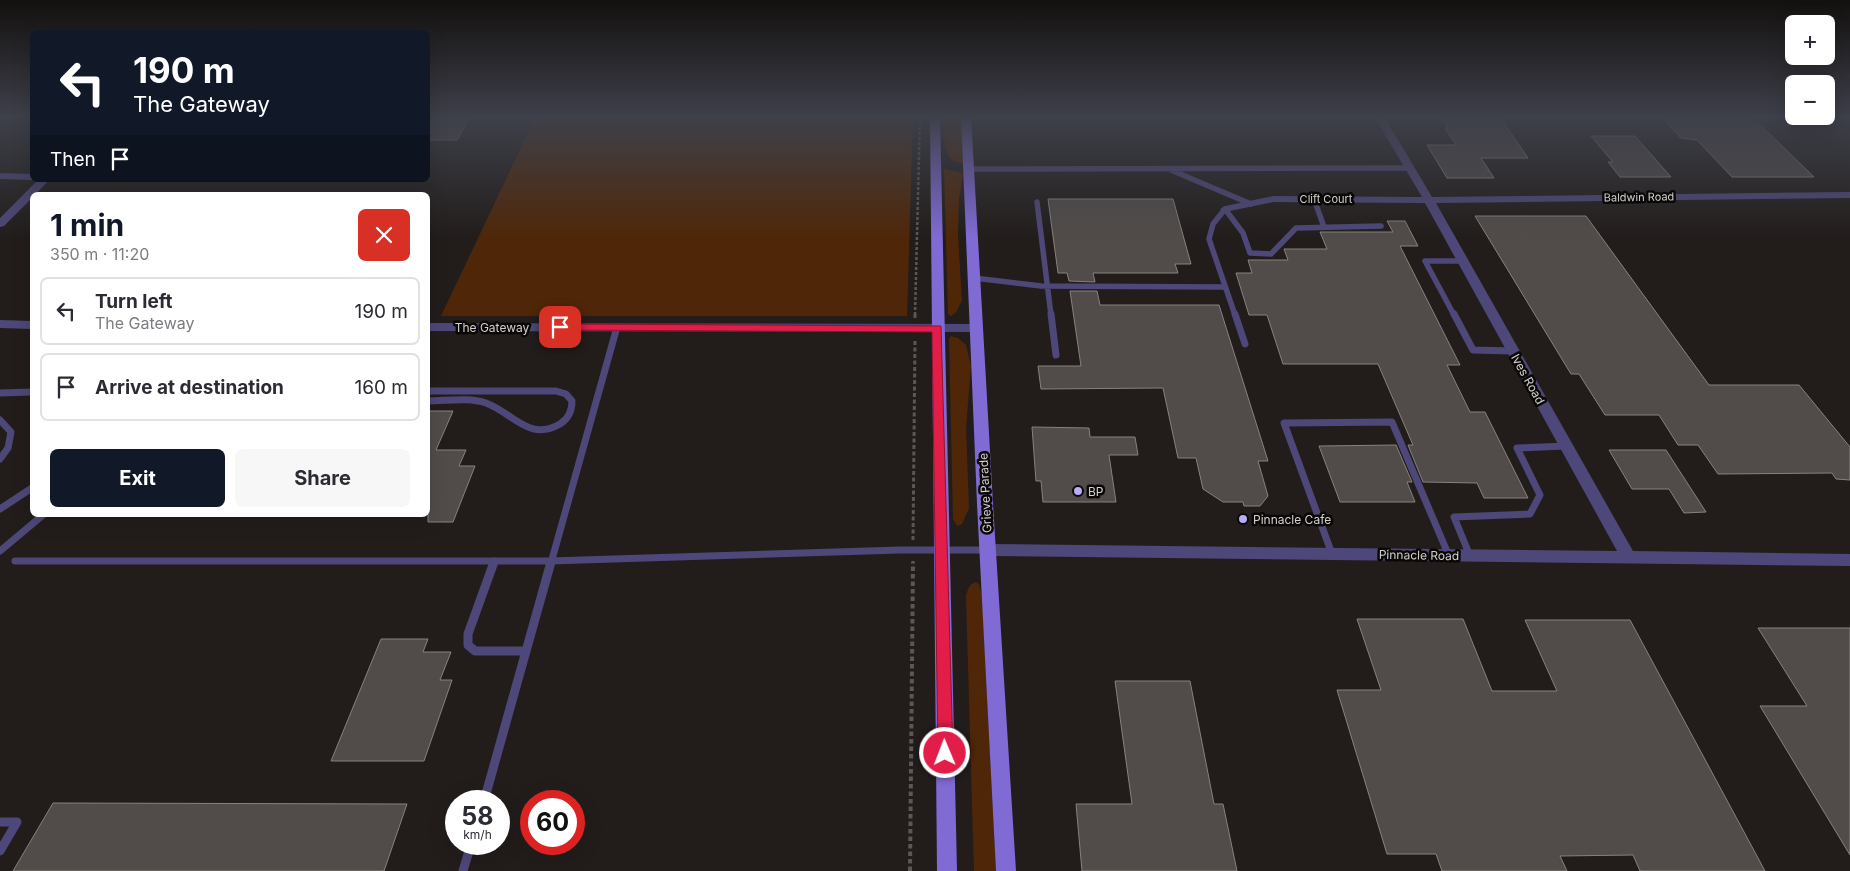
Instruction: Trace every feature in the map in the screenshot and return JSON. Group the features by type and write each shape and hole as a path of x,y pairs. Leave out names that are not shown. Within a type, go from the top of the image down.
{"main road":[{"path":"935,157 947,871"},
{"name":"Grieve Parade","path":"968,157 1006,871"}],"street":[{"name":"Ives Road","path":"1404,157 1629,558"},
{"path":"0,176 30,177"},
{"path":"32,192 42,182"},
{"path":"0,224 30,195"},
{"name":"Baldwin Road","path":"1428,200 1850,195"},
{"name":"Clift Court","path":"1225,209 1273,199 1428,200"},
{"path":"0,324 30,324"},
{"name":"The Gateway","path":"430,326 977,328"},
{"name":"Pinnacle Road","path":"989,550 1850,560"}],"lane":[{"path":"1167,168 1251,204"},
{"path":"969,169 1411,168"},
{"path":"1314,199 1324,227"},
{"path":"1037,202 1056,355"},
{"path":"1245,344 1209,239 1213,224 1225,209 1243,233 1250,253 1271,254 1296,228 1381,226"},
{"path":"1462,261 1425,261 1473,350 1513,351"},
{"path":"974,278 1048,286 1225,287"},
{"path":"487,790 617,328"},
{"path":"430,391 556,391 566,394 572,401 571,412 564,421 551,428 538,430 525,427 498,408 484,403 430,401"},
{"path":"0,393 30,392"},
{"path":"0,420 11,432 8,448 0,459"},
{"path":"1332,554 1284,422 1392,422 1450,556"},
{"path":"1470,556 1454,517 1530,514 1540,495 1517,448 1566,446"},
{"path":"0,510 30,489"},
{"path":"0,551 3,544 40,517"},
{"path":"16,561 550,561 913,550 989,550"},
{"path":"494,561 468,634 468,645 476,651 526,651"},
{"path":"0,822 17,822 0,851"},
{"path":"463,871 468,855"}],"path":[{"path":"910,871 915,329 919,157"}],"shaded area":[{"path":"517,157 912,157 907,316 441,316"},
{"path":"949,157 963,157 963,163 956,162"},
{"path":"944,169 963,173 959,199 958,236 962,301 956,312 951,316 948,314"},
{"path":"951,336 958,338 966,345 971,366 966,428 969,508 962,524 957,526 953,519 949,339"},
{"path":"976,582 979,584 982,596 996,871 974,871 966,596 970,585"}],"building":[{"path":"1434,157 1528,158 1481,158 1494,178 1447,178"},
{"path":"1608,157 1653,157 1671,177 1620,177 1608,162 1613,162"},
{"path":"1713,157 1793,157 1814,177 1732,177"},
{"path":"1048,199 1173,199 1191,264 1175,264 1178,273 1093,273 1095,282 1069,281 1067,273 1058,273"},
{"path":"1475,216 1586,216 1709,385 1799,385 1850,447 1850,480 1836,479 1832,473 1718,474 1698,445 1678,445 1659,415 1605,415 1579,374 1571,374"},
{"path":"1387,221 1405,221 1418,246 1400,246 1460,365 1447,365 1470,412 1485,412 1528,498 1484,498 1477,483 1423,482 1408,445 1413,445 1378,364 1283,364 1267,315 1249,315 1236,273 1252,273 1248,260 1288,260 1284,249 1327,249 1320,232 1393,232"},
{"path":"1070,291 1097,291 1100,305 1219,305 1268,461 1258,461 1268,496 1260,506 1244,506 1243,502 1223,502 1203,489 1196,458 1178,458 1163,388 1041,389 1038,366 1081,366"},
{"path":"430,411 453,411 436,450 466,450 459,466 475,466 453,522 428,522 428,517 430,517"},
{"path":"1032,427 1089,428 1090,437 1135,437 1138,455 1109,455 1116,502 1043,502 1041,481 1036,481"},
{"path":"1396,445 1412,482 1407,482 1415,502 1340,502 1319,446"},
{"path":"1609,450 1666,450 1706,512 1684,513 1669,489 1632,489"},
{"path":"1357,619 1463,619 1492,691 1557,691 1525,620 1630,620 1765,871 1640,871 1633,855 1560,856 1567,871 1442,871 1436,854 1387,854 1337,690 1381,690"},
{"path":"1758,628 1850,628 1850,855 1760,706 1807,706"},
{"path":"381,639 428,639 423,652 451,652 440,680 452,680 424,761 331,761"},
{"path":"1115,681 1190,681 1214,804 1223,804 1237,871 1082,871 1076,804 1132,804"},
{"path":"53,803 407,804 384,871 13,871"}],"place":[{"name":"BP","path":"1078,491"},
{"name":"Pinnacle Cafe","path":"1243,519"}],"route":[{"path":"560,327 937,329 945,753"}]}
